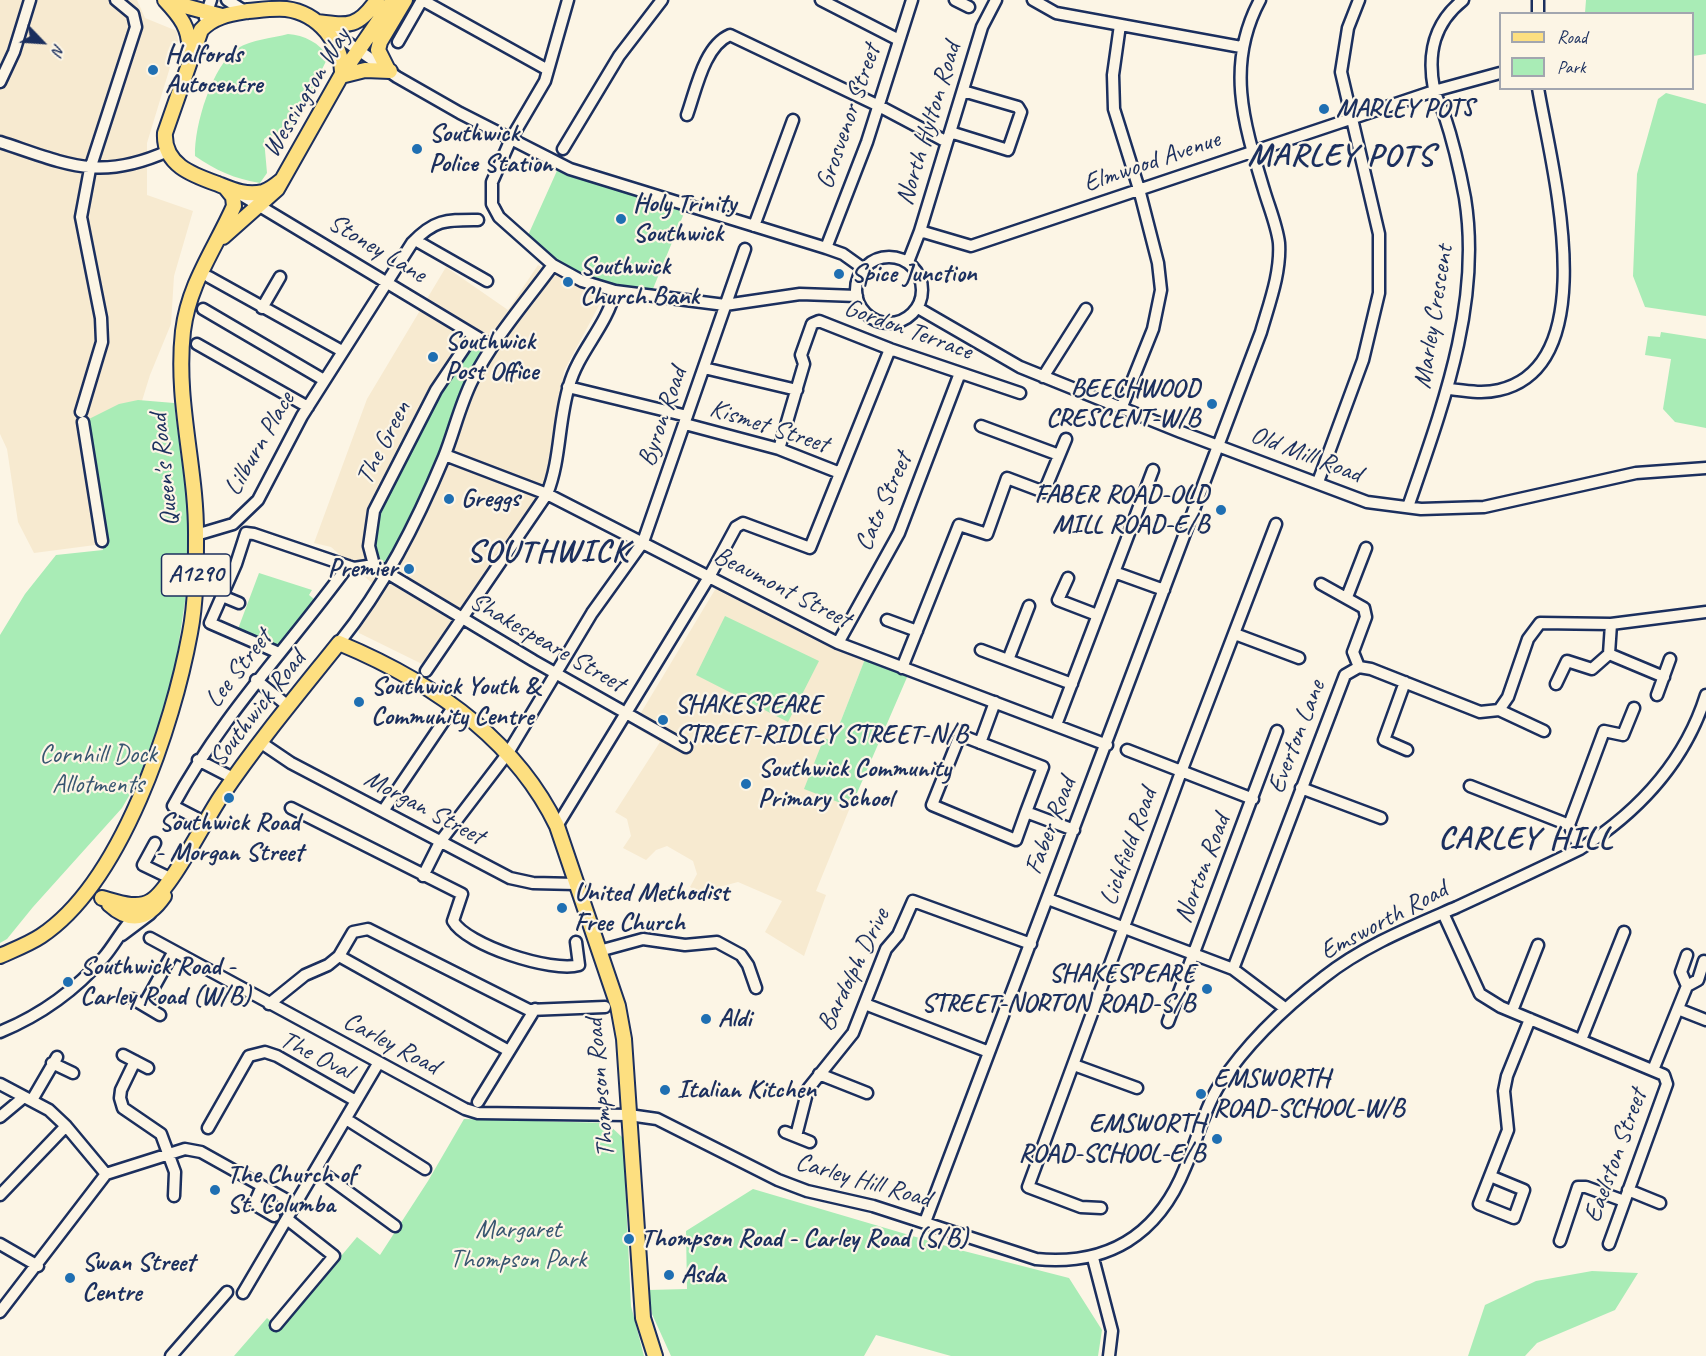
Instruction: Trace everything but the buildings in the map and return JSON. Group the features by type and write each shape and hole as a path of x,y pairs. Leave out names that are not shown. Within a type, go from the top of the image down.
{"main road":[{"path":"165,0 209,7 222,16"},
{"path":"165,0 185,24 190,42 188,65"},
{"name":"Wessington Way","path":"317,22 351,25 363,18 377,0"},
{"name":"Wessington Way","path":"282,180 342,75 393,0"},
{"path":"389,71 378,50 380,42 405,0"},
{"path":"168,151 165,134 201,30 210,21 222,16 288,9 317,22 340,50 342,75 365,70 389,71"},
{"name":"Stoney Lane","path":"168,151 179,166 192,174 231,190"},
{"path":"231,190 262,192 282,180"},
{"name":"A1290","path":"214,245 258,207 282,180"},
{"name":"A1290","path":"214,245 234,206 231,190"},
{"name":"Queen's Road","path":"87,890 131,816 167,727 191,632 195,594 196,535 183,425 181,357 188,302 204,262 214,245"},
{"name":"Southwick Road","path":"151,907 233,778 339,643"},
{"name":"Thompson Road","path":"339,643 406,674 454,706 508,753 538,790 557,826 618,1005 624,1039 643,1318 655,1356"},
{"path":"87,890 102,898 113,908 134,916 151,907"},
{"name":"A1290","path":"0,956 40,936 57,923 87,890"},
{"path":"102,898 151,907"}],"street":[{"path":"0,82 14,52 30,0"},
{"path":"102,541 82,417 102,342 101,318 81,217 90,169 136,27 133,14 116,0"},
{"path":"227,0 246,12"},
{"path":"398,42 422,0 548,70"},
{"path":"568,0 548,70 526,116 511,139 492,182 492,204 499,217 553,265 582,281 615,291 725,305 800,294 857,296"},
{"path":"563,149 619,56 662,0"},
{"path":"821,0 899,40"},
{"name":"Grosvenor Street","path":"826,248 879,106 912,0"},
{"path":"956,0 969,7"},
{"name":"North Hylton Road","path":"908,262 920,231 982,27 996,0"},
{"path":"1033,0 1056,13 1241,47"},
{"name":"Faber Road","path":"925,1222 1107,745 1261,332 1276,282 1279,243 1252,152 1239,82 1241,47 1251,17 1260,0"},
{"path":"1318,482 1363,360 1378,293 1378,234 1341,72 1348,28 1359,0"},
{"name":"Marley Crescent","path":"1408,507 1449,389 1467,288 1470,236 1465,196 1444,114 1434,91 1431,59 1438,27 1463,0"},
{"path":"201,30 209,7"},
{"path":"317,22 360,49 389,71 460,113 570,169 826,248 843,254 864,269"},
{"path":"1120,26 1113,75 1114,109 1139,189 1158,263 1161,290 1153,329 1121,409"},
{"path":"687,115 711,51 722,38 730,35 949,137 1008,150 1021,112 1018,107 963,91"},
{"name":"Elmwood Avenue","path":"920,231 971,246 1434,91 1499,73"},
{"path":"1449,389 1483,393 1502,390 1527,378 1550,350 1563,309 1564,264 1557,182 1538,90"},
{"path":"754,226 793,120"},
{"path":"0,142 75,167 90,169 140,163 168,151"},
{"name":"Stoney Lane","path":"231,190 386,280 492,346"},
{"name":"Lilburn Place","path":"196,535 233,524 258,500 324,380 386,280 415,240 429,226 451,220 478,220"},
{"path":"415,240 487,281"},
{"name":"Byron Road","path":"423,876 441,842 508,753 592,613 643,542 745,249"},
{"path":"880,258 899,258 908,262 915,269 923,288 918,308 900,322 878,321 868,316 857,296 856,287 864,269 880,258"},
{"path":"492,346 553,265"},
{"path":"209,277 342,351"},
{"path":"262,308 280,277"},
{"path":"426,671 548,494 556,472 568,387 611,307 615,291"},
{"name":"Old Mill Road","path":"918,308 970,340 1043,377 1367,502 1408,507 1484,507 1636,472 1706,468"},
{"path":"203,309 324,380"},
{"path":"1043,377 1086,309"},
{"name":"Gordon Terrace","path":"779,448 804,364 801,355 812,324 819,321 890,349 1020,393"},
{"name":"The Green","path":"374,565 369,546 374,511 436,390 473,335"},
{"path":"197,344 308,407"},
{"name":"Southwick Road","path":"339,643 372,602 406,542 445,454 471,383 492,346"},
{"path":"557,826 709,578 736,527 743,523 810,548 890,349"},
{"path":"704,368 797,390"},
{"name":"Cato Street","path":"838,643 899,533 960,373"},
{"name":"Kismet Street","path":"568,387 779,448 840,473"},
{"path":"981,426 1059,455"},
{"path":"902,668 959,525 987,534 1006,478 1044,492 1066,439"},
{"name":"Beaumont Street","path":"445,454 548,494 838,643 1107,745"},
{"path":"1056,725 1153,470"},
{"name":"Lichfield Road","path":"1101,1208 1082,1207 1028,1187 1181,771 1276,524"},
{"path":"279,653 210,623 246,533 354,568 374,565 388,573"},
{"path":"1347,597 1366,548"},
{"name":"Lee Street","path":"204,822 173,806 198,760 256,680 348,566"},
{"path":"1114,572 1164,590"},
{"name":"Shakespeare Street","path":"388,573 463,620 626,715 686,747"},
{"path":"1068,578 1058,600 1098,615"},
{"path":"1322,584 1364,608 1366,617 1353,652 1359,667"},
{"path":"222,596 239,603"},
{"path":"1008,660 1029,606"},
{"path":"1499,710 1508,697 1528,639 1540,623 1611,624 1706,612"},
{"path":"887,620 916,631"},
{"path":"1556,684 1567,661 1592,669 1609,654 1611,624"},
{"path":"1235,634 1299,658"},
{"path":"981,650 1072,684"},
{"path":"1609,654 1664,677"},
{"path":"1657,695 1670,659"},
{"name":"Everton Lane","path":"1233,969 1345,675 1359,667 1371,669 1480,712 1499,710 1544,731"},
{"path":"256,680 288,706"},
{"path":"1405,682 1384,740 1407,750"},
{"name":"Emsworth Road","path":"1093,1258 1130,1239 1154,1221 1172,1196 1219,1086 1241,1056 1286,1009 1325,976 1363,951 1580,849 1613,828 1649,795 1690,734 1706,695"},
{"path":"980,743 995,702"},
{"path":"383,811 454,706"},
{"path":"1569,825 1604,732 1623,735 1634,708"},
{"name":"Norton Road","path":"1168,1022 1277,731"},
{"path":"960,735 1042,767 1026,812 1016,840 932,805 960,735"},
{"name":"Morgan Street","path":"260,742 291,763 510,878 533,883 576,884"},
{"path":"1127,750 1253,799"},
{"path":"198,760 233,778"},
{"path":"1470,786 1569,825 1580,849"},
{"path":"1301,788 1381,818"},
{"path":"291,808 462,894 453,921 468,935 531,963 557,967 579,965 576,942"},
{"path":"1026,812 1074,830"},
{"path":"155,843 143,865 170,879"},
{"path":"1048,899 1233,969 1286,1009"},
{"name":"Bardolph Drive","path":"796,1136 802,1102 808,1089 845,1045 865,1004 886,949 898,935 913,901 1031,944"},
{"path":"118,938 134,928 151,907"},
{"path":"1443,913 1480,994 1530,1019 1653,1070 1687,986 1698,980 1704,961"},
{"path":"0,1032 29,1020 56,1003 105,956 134,916"},
{"path":"269,1004 305,975 328,965 339,956 353,932 368,930 521,1006 535,1009 605,1007"},
{"path":"1581,1040 1624,932"},
{"name":"Carley Road","path":"150,938 465,1109 478,1113 629,1115"},
{"path":"599,951 643,939 685,945 717,942 741,955 748,965 756,988"},
{"path":"1512,1011 1538,945"},
{"path":"144,1005 174,951"},
{"path":"1687,955 1682,972 1687,986"},
{"path":"339,956 509,1051"},
{"path":"133,999 160,1015"},
{"path":"865,1004 989,1052"},
{"path":"478,1102 535,1009"},
{"path":"1678,1009 1706,1020"},
{"path":"1490,1176 1524,1190 1514,1218 1479,1204 1508,1130 1504,1091 1507,1076 1530,1019"},
{"name":"The Oval","path":"208,1128 249,1056 256,1053 277,1056 356,1101"},
{"path":"123,1055 148,1068"},
{"path":"0,1117 28,1098 54,1060 72,1073"},
{"path":"135,1061 121,1090 123,1108 161,1134 177,1180 174,1196"},
{"path":"243,1293 379,1062"},
{"path":"1074,1065 1137,1088"},
{"name":"Eaelston Street","path":"1609,1244 1666,1084 1664,1075 1653,1070"},
{"path":"819,1074 867,1093"},
{"path":"0,1084 28,1098 66,1126 106,1174"},
{"name":"Carley Hill Road","path":"629,1115 668,1124 778,1180 807,1191 873,1206 1036,1259 1057,1261 1093,1258"},
{"path":"346,1119 425,1169"},
{"path":"0,1195 66,1126"},
{"path":"784,1131 810,1142"},
{"path":"0,1310 38,1266 106,1174 185,1149 201,1152 296,1205"},
{"path":"317,1169 395,1226"},
{"path":"261,1186 255,1202 257,1206 274,1216"},
{"path":"1560,1240 1578,1187 1586,1187 1624,1201"},
{"path":"1628,1190 1660,1203"},
{"path":"276,1325 334,1256 287,1219"},
{"path":"0,1244 38,1266"},
{"path":"1093,1258 1112,1331 1109,1356"},
{"path":"171,1356 227,1292"}],"shaded area":[{"path":"0,0 137,0 145,18 177,31 178,41 147,143 147,195 193,211 174,276 171,324 150,375 129,443 126,541 34,553 18,522 7,449 0,434"},
{"path":"538,265 602,300 564,371 550,468 536,498 422,664 359,633 355,612 373,584 331,547 314,543 367,399 446,267 508,310"},
{"name":"Southwick Community Primary School","path":"716,588 865,659 833,741 871,756 816,891 826,895 804,956 765,932 782,901 738,882 719,887 712,900 690,887 697,874 693,861 667,846 656,850 646,860 623,848 631,836 627,819 615,812 660,742 633,726"}],"green space":[{"path":"1586,0 1706,0 1706,54 1694,56 1694,12 1585,12"},
{"path":"288,34 311,41 328,57 287,137 269,136 264,139 267,173 260,183 226,173 195,156 195,143 206,97 220,68 229,56 238,48 249,43"},
{"path":"1666,93 1706,104 1706,316 1645,307 1633,276 1637,174 1658,99"},
{"name":"Holy Trinity Southwick","path":"560,164 687,206 650,296 615,290 583,279 568,272 525,242"},
{"path":"1661,332 1706,339 1706,428 1675,422 1663,409 1671,359 1645,355 1648,336 1660,337"},
{"path":"473,335 492,346 388,574 374,565 370,530 400,457"},
{"name":"Cornhill Dock Allotments","path":"138,400 174,403 187,503 190,568 174,675 155,739 137,782 122,808 7,939 0,943 0,635 25,594 56,555 103,550 83,422 119,404"},
{"path":"259,573 312,590 309,595 314,599 279,646 238,629"},
{"path":"725,616 819,661 788,722 696,675"},
{"path":"865,659 908,675 851,807 804,789 824,738 833,741"},
{"name":"Margaret Thompson Park","path":"464,1119 607,1123 623,1138 631,1306 644,1356 234,1356 267,1318 280,1329 357,1237 380,1255 428,1181"},
{"path":"753,1189 960,1250 1069,1278 1102,1330 1098,1356 951,1356 876,1335 864,1356 671,1356 652,1314 648,1290 687,1289 686,1231"},
{"path":"1592,1271 1638,1273 1615,1310 1537,1343 1525,1356 1468,1356 1485,1305 1536,1281"}],"place":[{"name":"Halfords Autocentre","path":"153,70"},
{"name":"MARLEY POTS","path":"1324,109"},
{"name":"Southwick Police Station","path":"417,149"},
{"name":"Holy Trinity Southwick","path":"621,219"},
{"name":"Spice Junction","path":"839,274"},
{"name":"Southwick Church Bank","path":"568,282"},
{"name":"Southwick Post Office","path":"433,357"},
{"name":"BEECHWOOD CRESCENT-W/B","path":"1212,404"},
{"name":"Greggs","path":"449,499"},
{"name":"FABER ROAD-OLD MILL ROAD-E/B","path":"1221,510"},
{"name":"Premier","path":"409,569"},
{"name":"Southwick Youth & Community Centre","path":"359,702"},
{"name":"SHAKESPEARE STREET-RIDLEY STREET-N/B","path":"663,720"},
{"name":"Southwick Community Primary School","path":"746,784"},
{"name":"Southwick Road - Morgan Street","path":"229,798"},
{"name":"United Methodist Free Church","path":"562,908"},
{"name":"Southwick Road - Carley Road (W/B)","path":"68,982"},
{"name":"SHAKESPEARE STREET-NORTON ROAD-S/B","path":"1207,989"},
{"name":"Aldi","path":"706,1019"},
{"name":"Italian Kitchen","path":"665,1090"},
{"name":"EMSWORTH ROAD-SCHOOL-W/B","path":"1201,1094"},
{"name":"EMSWORTH ROAD-SCHOOL-E/B","path":"1217,1139"},
{"name":"The Church of St. Columba","path":"215,1190"},
{"name":"Thompson Road - Carley Road (S/B)","path":"629,1239"},
{"name":"Asda","path":"669,1275"},
{"name":"Swan Street Centre","path":"70,1278"}],"district":[{"name":"MARLEY POTS","path":"1341,157"},
{"name":"SOUTHWICK","path":"548,553"},
{"name":"CARLEY HILL","path":"1526,840"}]}
